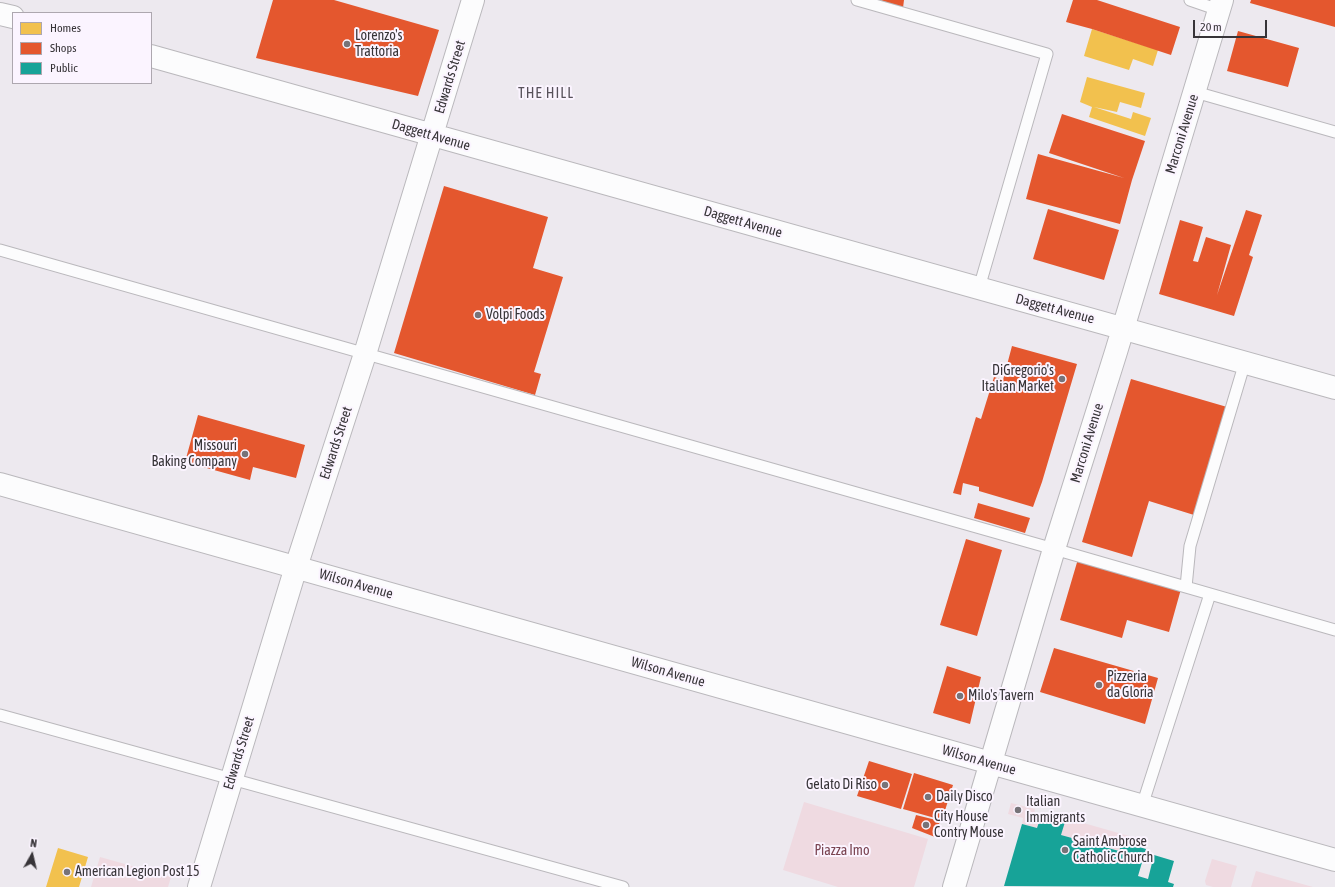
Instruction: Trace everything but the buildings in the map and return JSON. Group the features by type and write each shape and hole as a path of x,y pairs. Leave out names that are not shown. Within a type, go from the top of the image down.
{"street":[{"name":"Edwards Street","path":"199,887 296,567 365,354 473,0"},
{"name":"Marconi Avenue","path":"954,887 1054,549 1123,328 1220,5"},
{"path":"0,14 12,18"},
{"name":"Daggett Avenue","path":"152,56 1335,388"},
{"name":"Wilson Avenue","path":"0,484 1335,860"}],"lane":[{"path":"857,0 1047,54 979,288"},
{"path":"1190,0 1220,5"},
{"path":"1195,92 1335,132"},
{"path":"0,250 1335,630"},
{"path":"1186,587 1190,546 1245,362"},
{"path":"1142,806 1210,594"},
{"path":"0,715 623,887"}],"green space":[{"name":"Piazza Imo","path":"804,802 928,839 914,887 838,887 783,870"},
{"path":"1011,803 1035,809 1034,814 1041,816 1037,828 1022,824 1023,818 1008,814"},
{"path":"1066,818 1136,838 1133,846 1119,851 1061,835"},
{"name":"American Legion Post 15","path":"100,857 171,877 168,887 91,887"},
{"path":"1212,859 1237,866 1231,887 1213,887 1206,885 1205,881"},
{"path":"1256,871 1313,887 1251,887"}],"place":[{"name":"Lorenzo's Trattoria","path":"347,44"},
{"name":"Volpi Foods","path":"478,315"},
{"name":"DiGregorio's Italian Market","path":"1062,379"},
{"name":"Missouri Baking Company","path":"245,454"},
{"name":"Pizzeria da Gloria","path":"1099,685"},
{"name":"Milo's Tavern","path":"960,696"},
{"name":"Gelato Di Riso","path":"885,785"},
{"name":"Daily Disco","path":"928,797"},
{"name":"Italian Immigrants","path":"1018,810"},
{"name":"City House Contry Mouse","path":"926,825"},
{"name":"Saint Ambrose Catholic Church","path":"1065,850"},
{"name":"American Legion Post 15","path":"67,872"}],"district":[{"name":"THE HILL","path":"546,93"}]}
